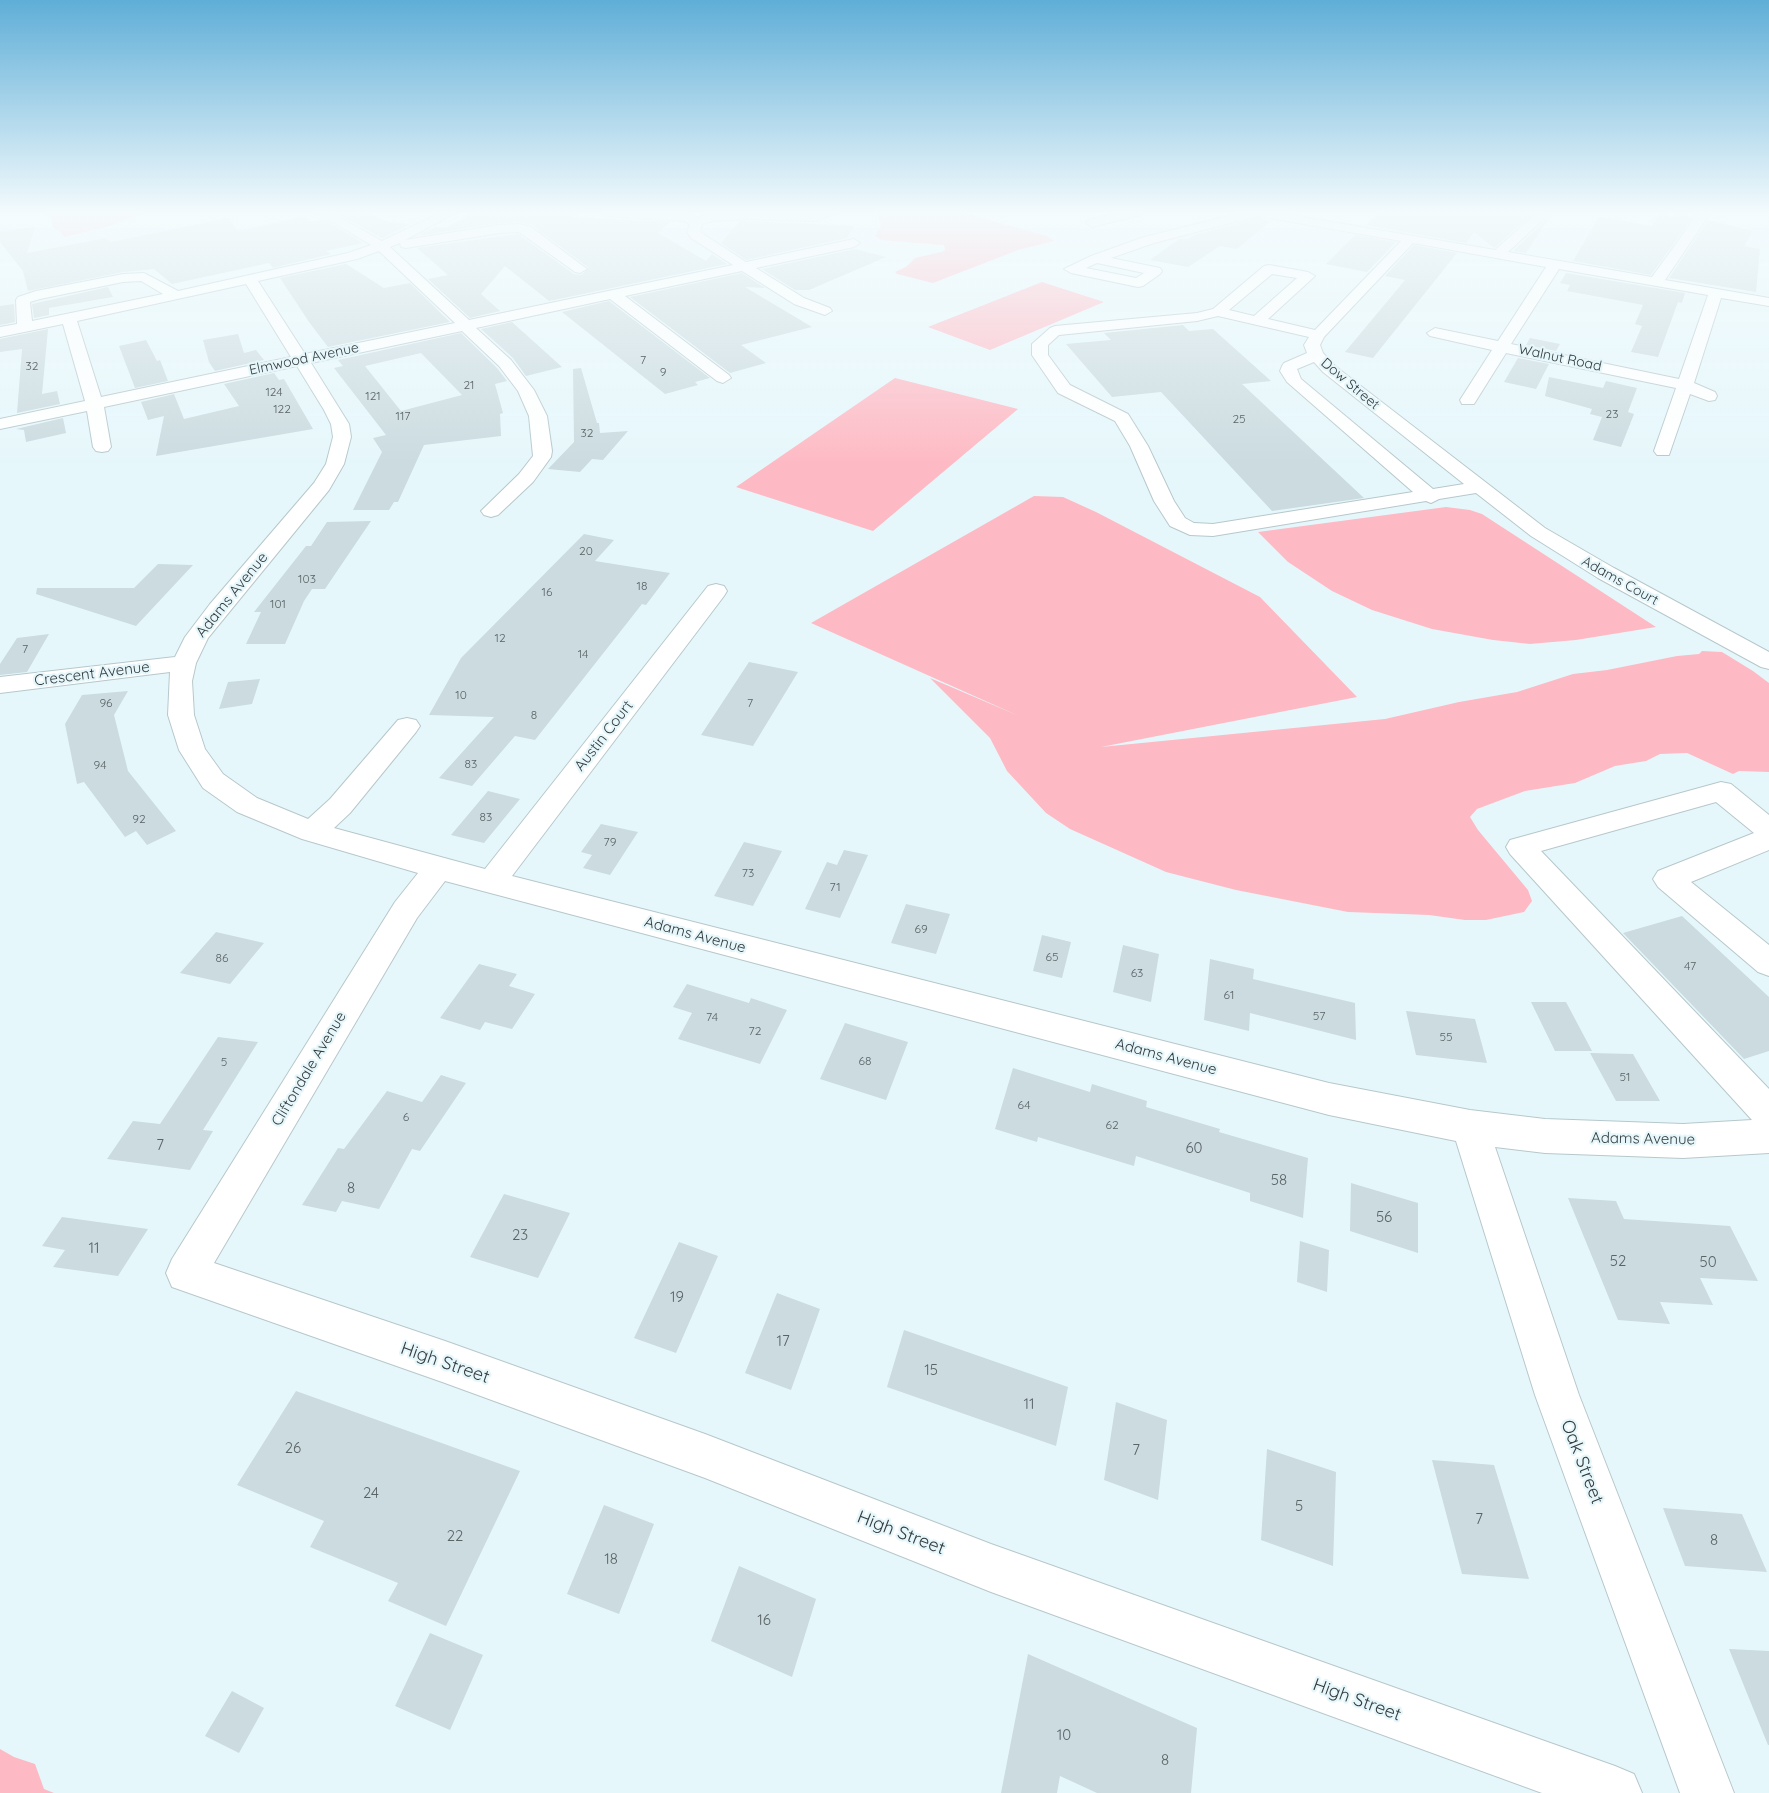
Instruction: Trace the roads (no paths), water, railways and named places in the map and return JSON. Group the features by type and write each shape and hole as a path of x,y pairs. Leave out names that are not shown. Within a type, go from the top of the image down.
{"street":[{"path":"25,328 23,300 34,296"},
{"path":"0,332 176,296"},
{"name":"Adams Avenue","path":"260,296 340,424 342,437 339,454 322,486 206,625 189,649 184,663 180,681 181,715 192,750 206,772 221,788 247,805 312,832 438,868 1329,1099 1470,1127 1545,1136 1683,1141 1769,1136"},
{"path":"434,296 505,363 526,390 541,428 543,451 540,462 491,511"},
{"name":"Elmwood Avenue","path":"0,424 605,296"},
{"path":"615,296 723,378"},
{"path":"791,296 825,311"},
{"path":"1218,312 1237,296"},
{"path":"1257,321 1286,296"},
{"path":"1055,331 1218,312 1318,334 1355,296"},
{"path":"1468,400 1535,296"},
{"path":"1663,451 1715,296"},
{"path":"1735,296 1769,302"},
{"path":"1128,308 1157,320"},
{"path":"1104,311 1076,320 1055,331 1040,344 1040,355 1064,390 1122,418 1139,446 1164,501 1177,522 1190,529 1214,530 1479,488"},
{"path":"69,319 95,404 102,447"},
{"name":"Walnut Road","path":"1435,333 1685,385 1709,396"},
{"name":"Dow Street","path":"1318,334 1312,345 1316,355 1329,369 1479,488"},
{"path":"1316,355 1290,366 1288,371 1295,382 1431,497"},
{"name":"Adams Court","path":"1479,488 1538,532 1579,558 1769,663"},
{"name":"Austin Court","path":"492,882 716,591"},
{"name":"Crescent Avenue","path":"0,684 184,663"},
{"path":"312,832 340,806 407,726"},
{"path":"1769,830 1720,791 1520,847 1769,1114"},
{"path":"1769,839 1668,879 1769,963"},
{"name":"Cliftondale Avenue","path":"186,1273 406,910 438,868"},
{"name":"Oak Street","path":"1470,1127 1557,1395 1707,1793"},
{"name":"High Street","path":"186,1273 445,1362 705,1456 991,1568 1615,1793"}]}
